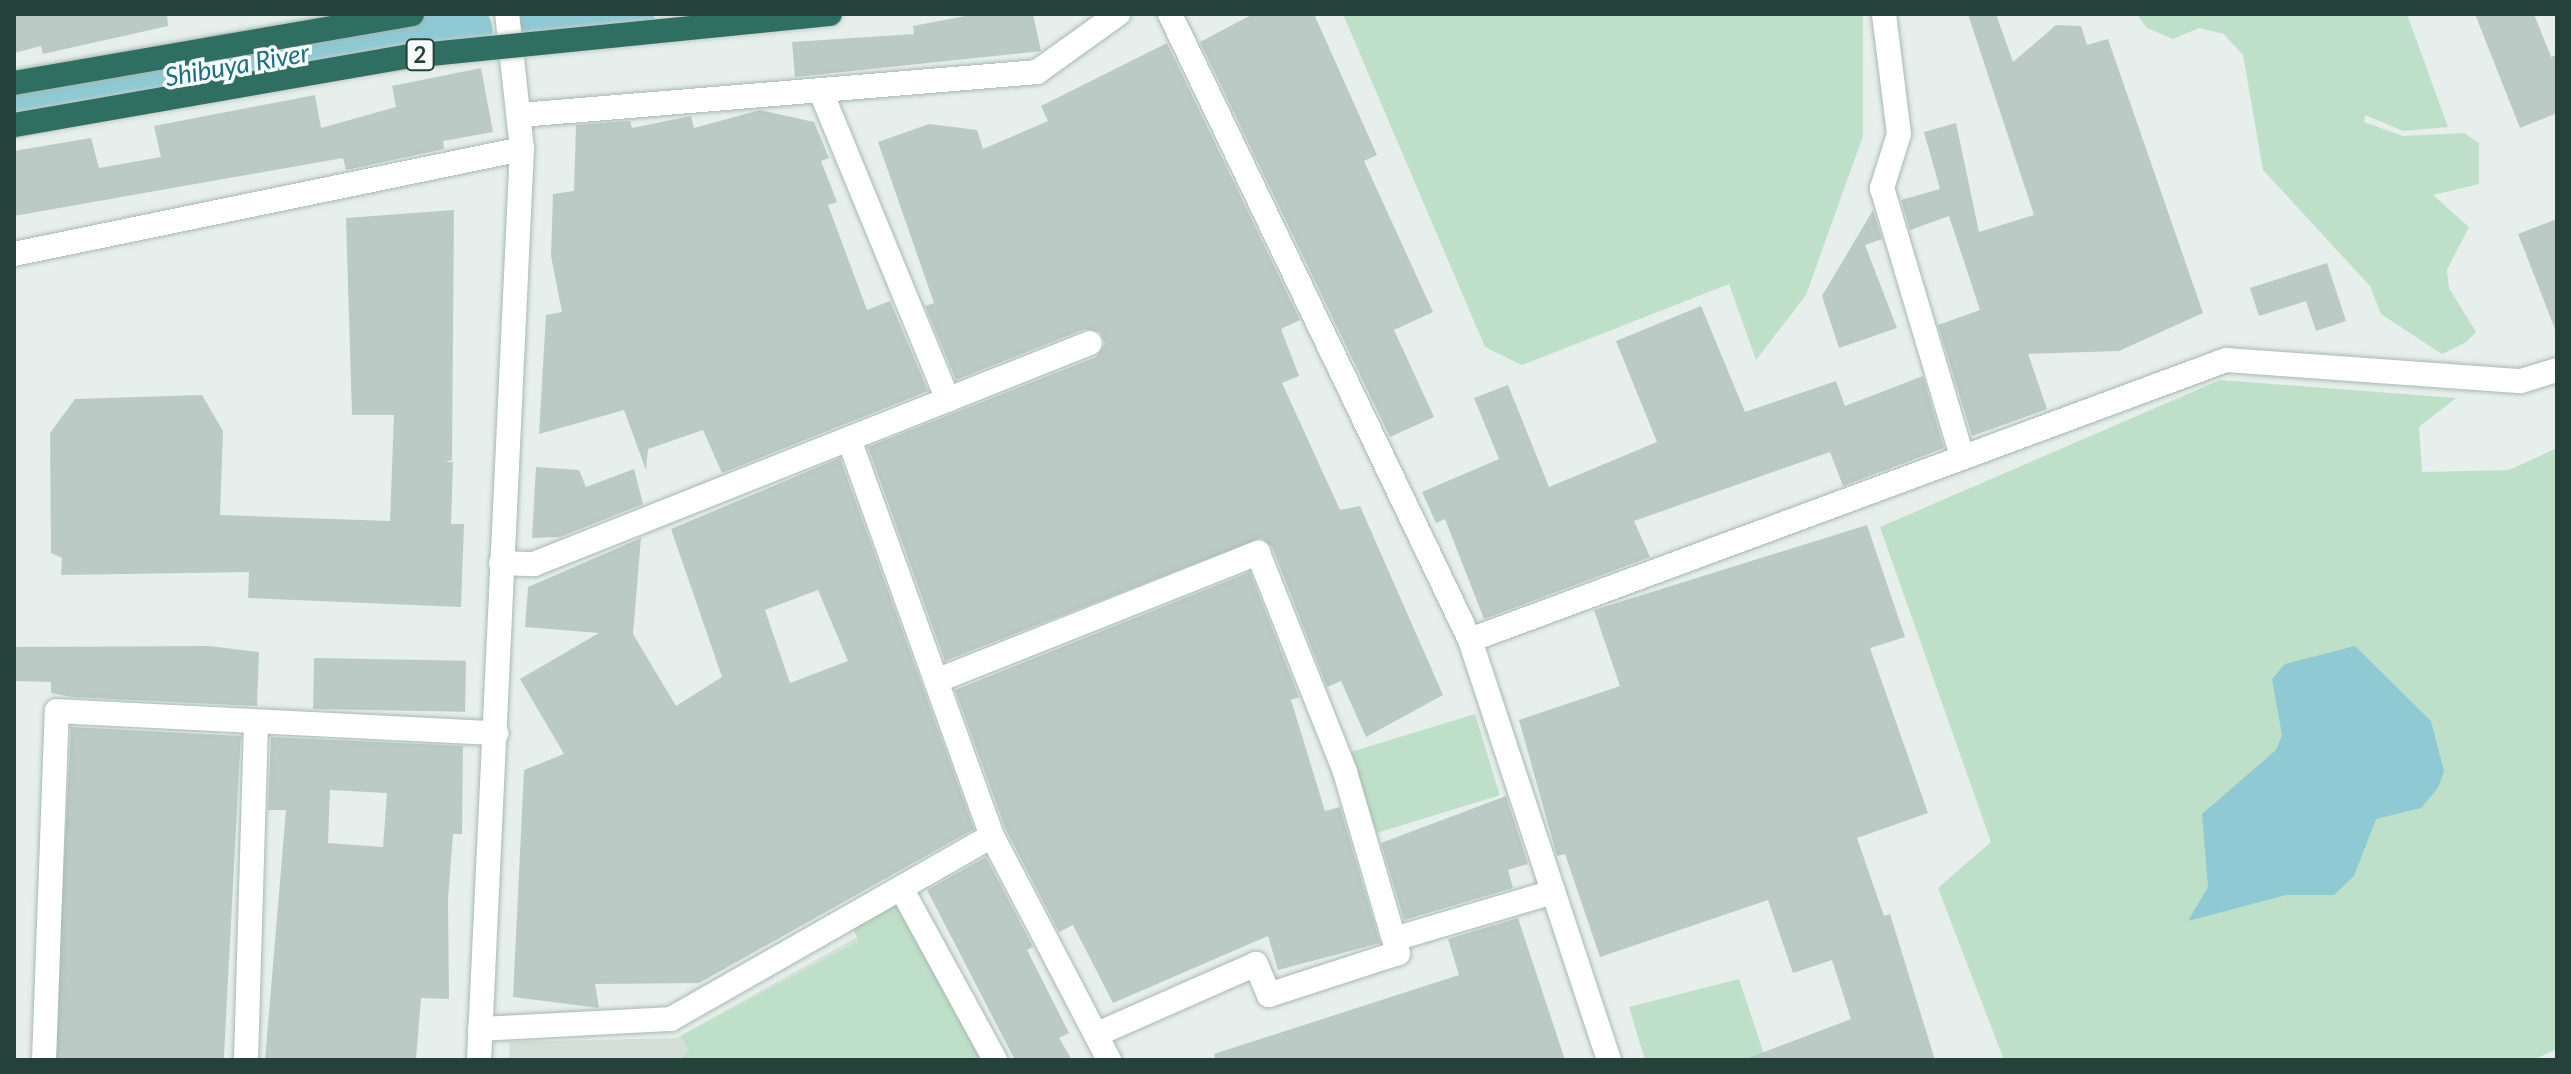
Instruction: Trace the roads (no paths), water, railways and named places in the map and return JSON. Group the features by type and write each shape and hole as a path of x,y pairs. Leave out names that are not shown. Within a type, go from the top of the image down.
{"highway":[{"name":"2","path":"14,83 412,14"},
{"name":"2","path":"14,125 410,56 830,14"}],"street":[{"path":"479,1060 522,149 521,115 507,14"},
{"path":"521,115 1037,72 1118,14"},
{"path":"1170,14 1470,640 1609,1060"},
{"path":"1884,14 1899,134 1882,188 1962,456"},
{"path":"821,92 948,400"},
{"path":"14,254 522,149"},
{"path":"501,563 534,564 1090,343"},
{"path":"1470,640 2226,360 2521,381 2557,370"},
{"path":"849,439 992,836 1109,1060"},
{"path":"936,681 1258,553 1345,772 1397,938 1398,953 1269,995 1256,964 1097,1034"},
{"path":"44,1060 57,711 256,725 496,733"},
{"path":"246,1060 256,725"},
{"path":"480,1029 671,1019 992,836"},
{"path":"901,888 995,1060"},
{"path":"1397,938 1553,892"}],"water":[{"path":"2355,646 2431,721 2444,771 2438,788 2421,808 2376,819 2354,876 2334,895 2286,895 2188,921 2208,887 2202,814 2276,750 2282,735 2272,679 2285,664"}],"waterway":[{"name":"Shibuya River","path":"540,23 624,14"},
{"name":"Shibuya River","path":"14,107 224,65 462,31"}]}
